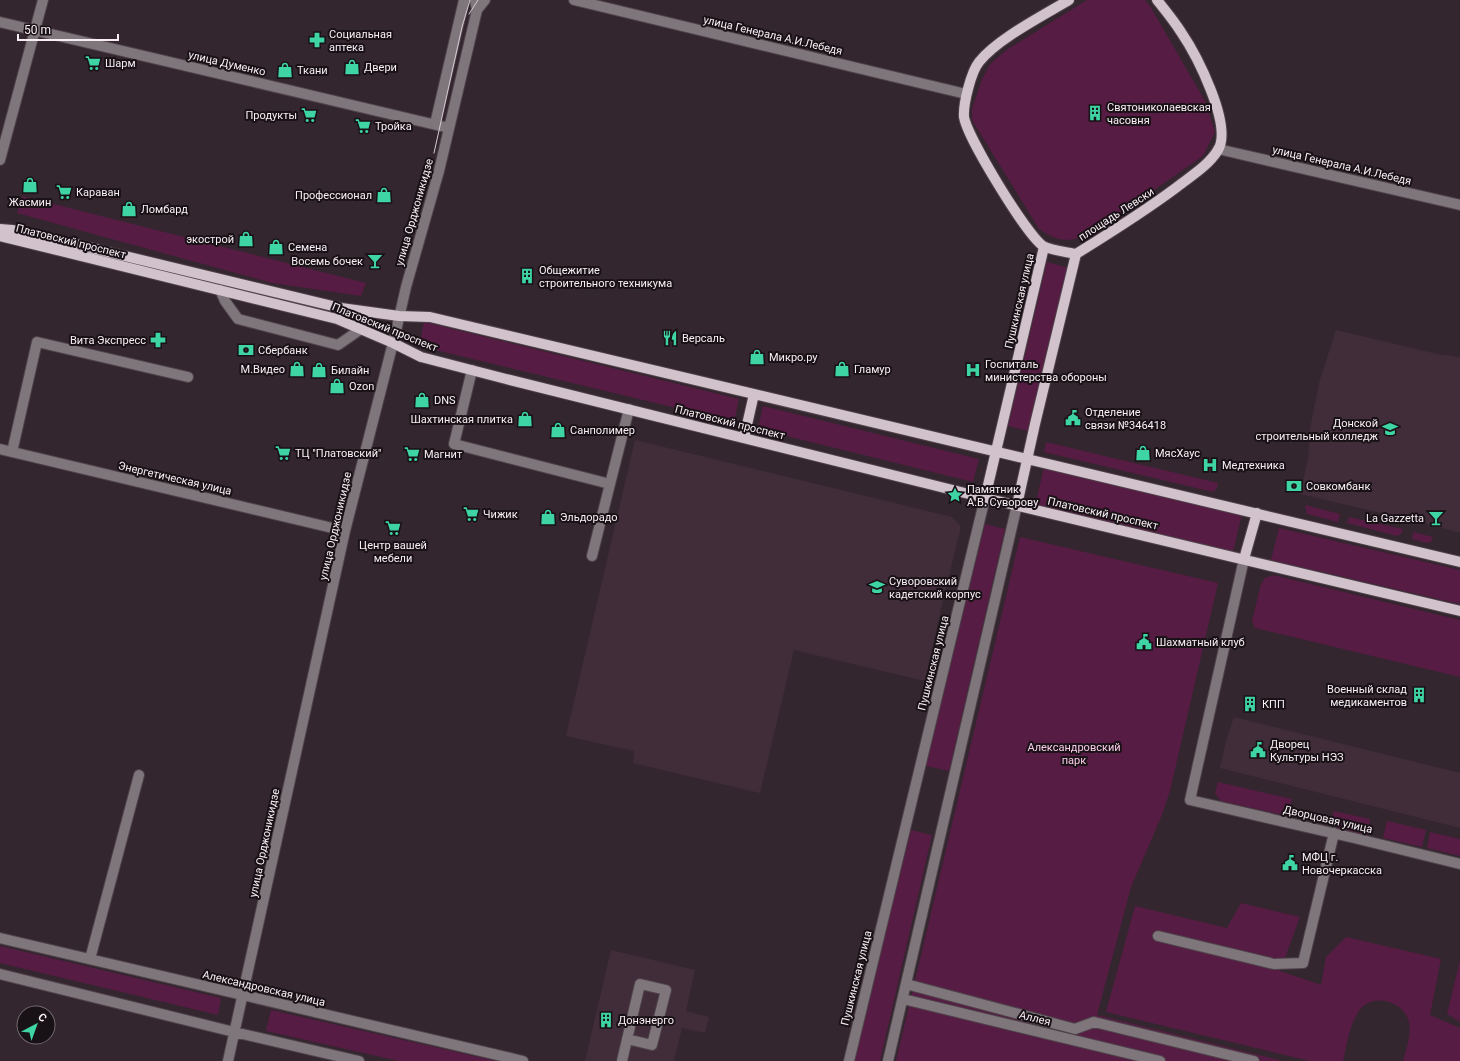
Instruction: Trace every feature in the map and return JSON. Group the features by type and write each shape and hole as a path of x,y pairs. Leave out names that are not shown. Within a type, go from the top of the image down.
{"main road":[{"path":"1044,247 1033,236 1016,212 972,138 964,117 966,94 979,62 995,46 1069,0"},
{"path":"1157,0 1181,31 1196,57 1208,84 1220,119 1221,135 1218,149"},
{"name":"площадь Левски","path":"1044,247 1076,254 1169,193 1202,168 1218,149"},
{"name":"Платовский проспект","path":"0,229 12,230 79,245 341,308 399,316 430,317 1460,562"},
{"name":"Платовский проспект","path":"0,236 337,319 393,342 421,356 472,370 985,498 1460,611"},
{"name":"Пушкинская улица","path":"985,498 1044,247"},
{"path":"1017,505 1076,254"},
{"path":"744,438 754,394"},
{"path":"1244,559 1257,513"}],"street":[{"path":"0,160 43,0"},
{"path":"435,124 464,0"},
{"path":"476,5 485,0"},
{"name":"улица Генерала А.И.Лебедя","path":"574,0 966,94"},
{"name":"улица Орджоникидзе","path":"228,1061 345,531 406,287 439,171 476,5"},
{"name":"улица Думенко","path":"0,22 449,128"},
{"name":"улица Генерала А.И.Лебедя","path":"1218,149 1460,205"},
{"path":"220,290 225,301 238,319 338,345 361,329"},
{"path":"12,452 37,342 188,377"},
{"path":"472,370 454,444 610,484"},
{"path":"592,556 629,409"},
{"name":"Энергетическая улица","path":"0,449 345,531"},
{"name":"Пушкинская улица","path":"849,1061 985,498"},
{"path":"888,1061 1017,505"},
{"name":"Дворцовая улица","path":"1244,559 1190,800 1460,864"},
{"path":"90,960 139,775"},
{"path":"1158,936 1274,964 1303,963 1334,833"},
{"name":"Александровская улица","path":"0,938 523,1061"},
{"path":"0,974 234,1032 359,1061"},
{"path":"622,1061 627,1039 640,984 666,990 652,1045 627,1039"},
{"path":"906,984 1075,1029 1094,1022 1254,1061"},
{"name":"Аллея","path":"903,999 1160,1061"}],"shaded area":[{"path":"1336,330 1437,354 1460,357 1460,533 1300,494 1308,459 1310,429 1319,383"},
{"path":"635,440 952,517 961,527 925,681 794,650 760,793 633,763 634,751 566,736"},
{"path":"1234,717 1460,773 1460,828 1220,768 1227,737"},
{"path":"611,950 695,970 686,1011 709,1017 705,1033 682,1028 674,1061 585,1061"}],"green space":[{"path":"1087,0 1145,0 1150,6 1205,101 1215,132 1203,156 1088,236 1062,240 1057,239 1039,229 972,120 972,109 982,79 991,63 1008,49"},
{"path":"22,196 366,283 361,296 272,283 17,213"},
{"path":"1047,262 1069,268 1029,431 1008,426"},
{"path":"424,322 739,399 734,422 419,346"},
{"path":"763,406 979,459 973,482 758,429"},
{"path":"1046,442 1218,483 1217,488 1213,492 1044,452"},
{"path":"1044,468 1242,514 1233,552 1035,505"},
{"path":"1305,505 1340,514 1338,522 1307,514"},
{"path":"1349,517 1403,529 1401,534 1397,536 1347,523"},
{"path":"985,524 1005,529 949,771 926,766"},
{"path":"1279,528 1460,570 1460,604 1271,560"},
{"path":"1413,532 1433,537 1431,542 1426,543 1412,539"},
{"name":"Александровский парк","path":"1020,537 1218,583 1170,791 1162,815 1131,887 1097,1015 1283,1061 896,1061"},
{"path":"1273,575 1460,620 1460,677 1255,628 1252,621 1261,584 1265,578"},
{"path":"1218,782 1292,799 1288,816 1221,801 1215,793"},
{"path":"1334,811 1370,819 1368,836 1334,827 1332,817"},
{"path":"1387,821 1426,830 1422,847 1383,838"},
{"path":"911,830 932,835 880,1061 854,1061"},
{"path":"1430,832 1460,839 1460,856 1427,848"},
{"path":"1241,903 1300,917 1280,971 1321,985 1326,957 1346,937 1441,959 1430,1015 1460,1028 1460,1061 1403,1061 1410,1029 1408,1019 1399,1007 1393,1003 1385,1001 1371,1002 1364,1005 1359,1011 1353,1022 1343,1061 1310,1061 1106,1012 1135,906 1227,928"},
{"path":"0,946 221,998 218,1015 0,963"},
{"path":"1460,960 1460,1022 1447,1014"},
{"path":"271,1010 496,1061 399,1061 266,1031"}],"tram line":[{"path":"434,153 462,27 470,0"},
{"path":"469,14 478,0"}],"place":[{"name":"Социальная аптека","path":"317,40"},
{"name":"Шарм","path":"93,63"},
{"name":"Двери","path":"352,67"},
{"name":"Ткани","path":"285,70"},
{"name":"Святониколаевская часовня","path":"1095,113"},
{"name":"Продукты","path":"309,115"},
{"name":"Тройка","path":"363,126"},
{"name":"Жасмин","path":"30,185"},
{"name":"Караван","path":"64,192"},
{"name":"Профессионал","path":"384,195"},
{"name":"Ломбард","path":"129,209"},
{"name":"экострой","path":"246,239"},
{"name":"Семена","path":"276,247"},
{"name":"Восемь бочек","path":"375,261"},
{"name":"Общежитие строительного техникума","path":"527,276"},
{"name":"Версаль","path":"670,338"},
{"name":"Вита Экспресс","path":"158,340"},
{"name":"Сбербанк","path":"246,350"},
{"name":"Микро.ру","path":"757,357"},
{"name":"М.Видео","path":"297,369"},
{"name":"Гламур","path":"842,369"},
{"name":"Билайн","path":"319,370"},
{"name":"Госпиталь министерства обороны","path":"973,370"},
{"name":"Ozon","path":"337,386"},
{"name":"DNS","path":"422,400"},
{"name":"Отделение связи №346418","path":"1073,418"},
{"name":"Шахтинская плитка","path":"525,419"},
{"name":"Донской строительный колледж","path":"1390,429"},
{"name":"Санполимер","path":"558,430"},
{"name":"ТЦ \"Платовский\"","path":"283,453"},
{"name":"МясХаус","path":"1143,453"},
{"name":"Магнит","path":"412,454"},
{"name":"Медтехника","path":"1210,465"},
{"name":"Совкомбанк","path":"1294,486"},
{"name":"Памятник А.В. Суворову","path":"955,495"},
{"name":"Чижик","path":"471,514"},
{"name":"Эльдорадо","path":"548,517"},
{"name":"La Gazzetta","path":"1436,518"},
{"name":"Центр вашей мебели","path":"393,528"},
{"name":"Суворовский кадетский корпус","path":"877,587"},
{"name":"Шахматный клуб","path":"1144,642"},
{"name":"Военный склад медикаментов","path":"1419,695"},
{"name":"КПП","path":"1250,704"},
{"name":"Дворец Культуры НЭЗ","path":"1258,750"},
{"name":"МФЦ г. Новочеркасска","path":"1290,863"},
{"name":"Донэнерго","path":"606,1020"}]}
